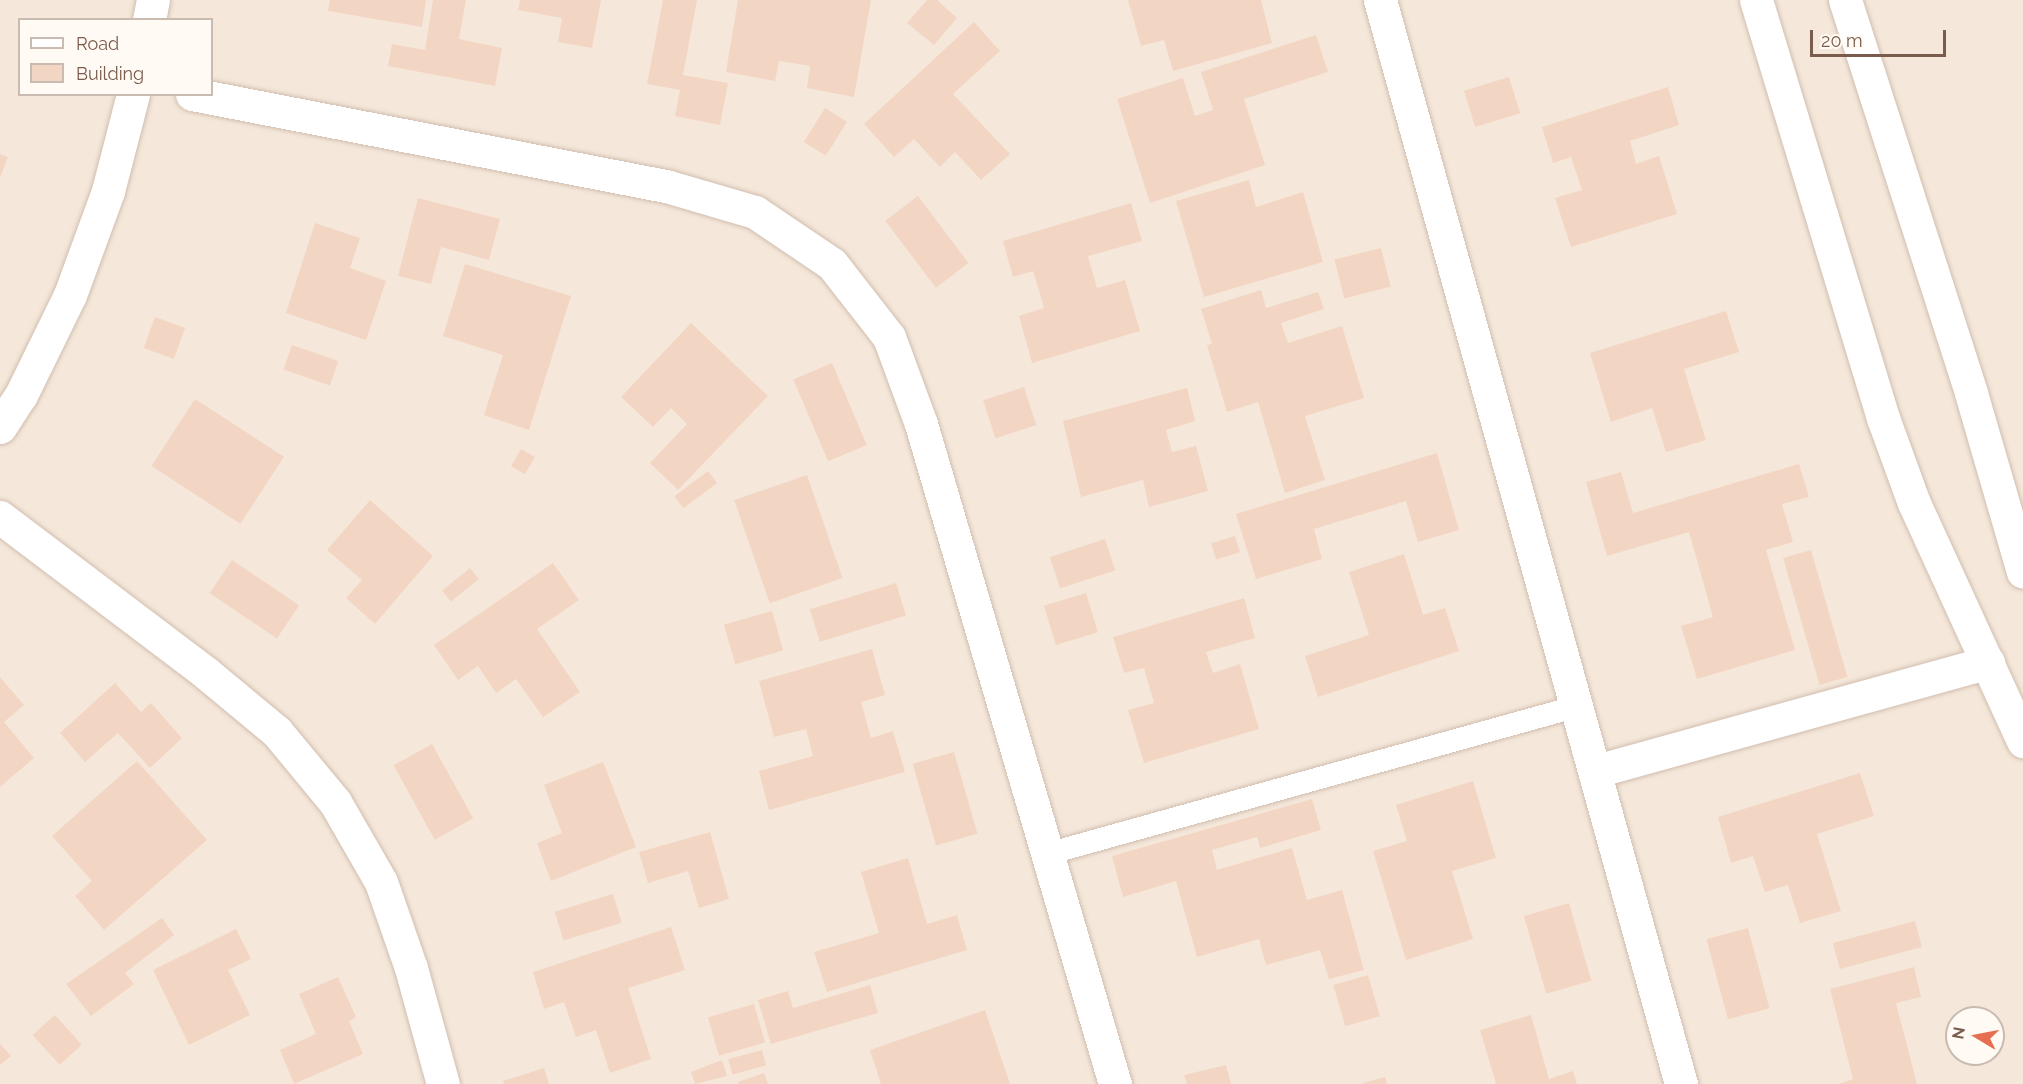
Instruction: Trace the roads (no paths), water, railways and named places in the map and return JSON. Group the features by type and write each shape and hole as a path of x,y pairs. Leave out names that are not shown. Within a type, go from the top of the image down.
{"street":[{"path":"149,18 153,0"},
{"path":"1380,0 1578,706 1681,1084"},
{"path":"1756,0 1883,418 1918,513 2023,741"},
{"path":"1845,0 1971,393 2023,572"},
{"path":"0,427 21,395 70,295 108,191 132,96"},
{"path":"202,96 666,186 755,212 832,264 889,337 921,424 1115,1084"},
{"path":"0,518 206,673 277,732 335,802 381,882 411,968 443,1084"},
{"path":"1596,771 1988,662"}],"lane":[{"path":"1047,854 1578,706"}]}
